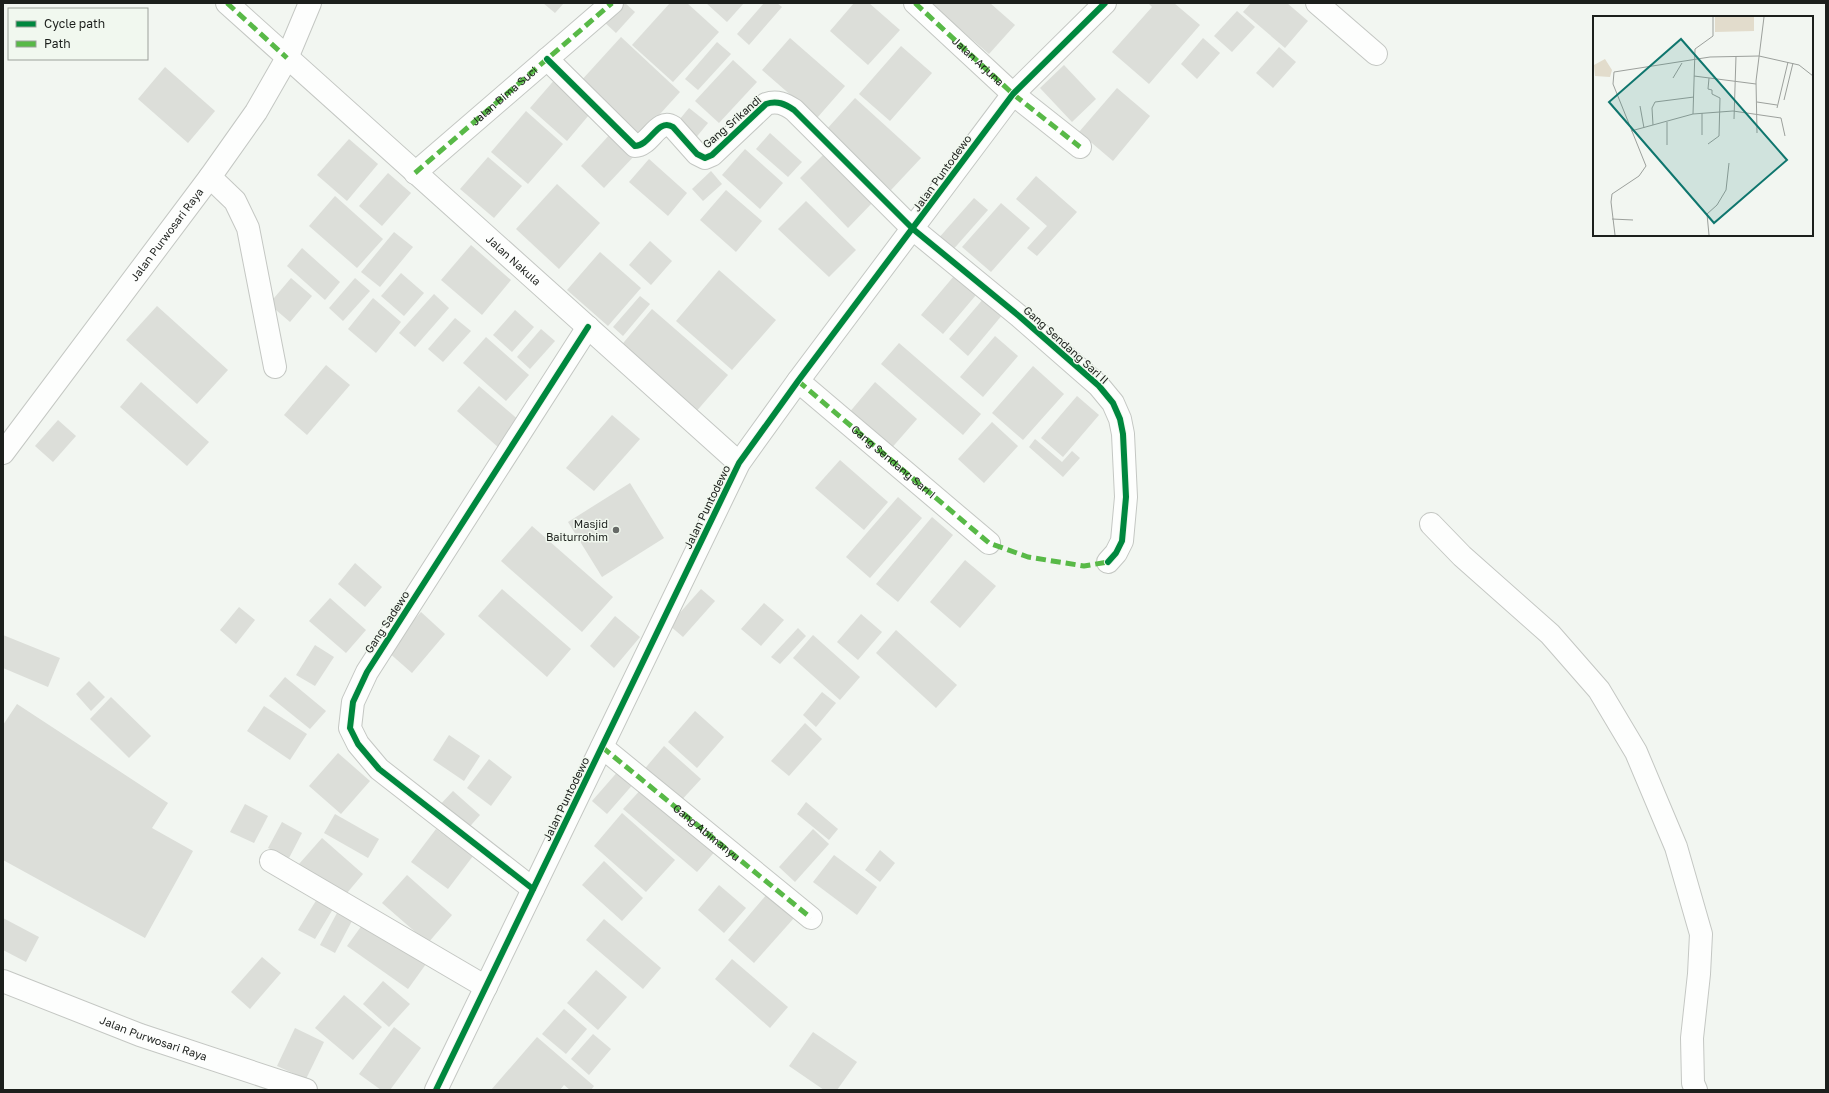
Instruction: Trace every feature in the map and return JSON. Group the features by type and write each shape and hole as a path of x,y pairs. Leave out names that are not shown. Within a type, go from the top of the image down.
{"street":[{"name":"Jalan Nakula","path":"227,3 739,463"},
{"name":"Jalan Purwosari Raya","path":"3,453 210,178 256,112 287,58 310,3"},
{"name":"Jalan Bima Suci","path":"415,173 612,3"},
{"name":"Jalan Arjuna","path":"915,3 1013,94 1080,147"},
{"name":"Jalan Puntodewo","path":"436,1090 739,463 798,381 1013,94 1104,3"},
{"path":"1317,3 1376,54"},
{"name":"Gang Srikandi","path":"547,59 636,146 643,144 663,126 668,124 674,127 697,154 705,158 712,155 766,104 772,102 785,104 794,110 913,229"},
{"path":"210,178 235,201 243,214 248,228 275,367"},
{"name":"Gang Sendang Sari II","path":"913,229 1024,321 1099,386 1113,403 1120,419 1123,434 1126,497 1122,541 1116,553 1108,562"},
{"name":"Gang Sadewo","path":"533,889 379,769 358,744 350,728 353,702 367,672 588,327"},
{"name":"Gang Sendang Sari I","path":"798,381 989,543"},
{"path":"1431,524 1462,556 1550,634 1600,690 1636,752 1676,847 1700,934 1699,974 1692,1038 1692,1083 1696,1090"},
{"name":"Gang Abimanyu","path":"602,747 811,918"},
{"path":"271,861 486,987"},
{"name":"Jalan Purwosari Raya","path":"3,981 140,1035 306,1090"}],"building":[{"path":"543,3 564,3 555,13"},
{"path":"617,3 625,3 635,12 616,33 602,20"},
{"path":"670,3 687,3 719,32 673,82 632,45"},
{"path":"706,3 744,3 727,22"},
{"path":"764,3 777,3 782,7 749,45 737,34"},
{"path":"854,3 869,3 900,30 868,65 830,31"},
{"path":"930,3 990,3 1015,25 989,54"},
{"path":"1148,3 1174,3 1200,25 1149,84 1112,52 1152,7"},
{"path":"1251,3 1287,3 1308,21 1285,48 1243,12"},
{"path":"1237,11 1255,27 1232,52 1214,36"},
{"path":"621,37 680,92 640,136 580,82"},
{"path":"790,38 845,86 817,118 762,70"},
{"path":"1203,38 1220,53 1197,79 1181,64"},
{"path":"717,42 731,54 698,90 685,79"},
{"path":"901,46 932,73 890,121 859,94"},
{"path":"1279,47 1296,62 1273,88 1256,73"},
{"path":"733,60 757,82 719,123 695,101"},
{"path":"1064,65 1096,99 1072,122 1040,88"},
{"path":"165,67 215,111 188,143 138,99"},
{"path":"557,77 594,109 567,141 530,108"},
{"path":"1117,88 1150,116 1113,161 1079,132"},
{"path":"855,98 921,158 891,190 826,130"},
{"path":"689,108 708,123 694,140 675,125"},
{"path":"526,111 563,144 528,184 491,152"},
{"path":"612,132 636,154 604,188 581,166"},
{"path":"770,133 802,162 788,177 756,149"},
{"path":"349,139 378,164 347,201 317,175"},
{"path":"745,149 783,183 760,209 722,175"},
{"path":"826,152 874,201 848,228 800,178"},
{"path":"488,157 522,186 494,218 460,189"},
{"path":"649,159 687,193 668,216 629,182"},
{"path":"711,171 722,184 703,201 692,189"},
{"path":"388,173 411,193 382,226 359,206"},
{"path":"1036,176 1077,212 1037,256 1027,248 1047,226 1016,199"},
{"path":"557,184 600,223 559,269 516,229"},
{"path":"726,190 762,221 736,252 700,220"},
{"path":"335,196 383,239 357,268 309,226"},
{"path":"974,198 988,210 951,252 937,240"},
{"path":"806,201 856,250 829,277 778,229"},
{"path":"1001,203 1030,228 991,272 962,247"},
{"path":"394,232 413,247 380,287 361,272"},
{"path":"650,241 672,261 651,285 629,265"},
{"path":"471,245 511,280 482,315 441,280"},
{"path":"302,248 340,282 325,300 287,266"},
{"path":"600,252 641,288 608,326 567,290"},
{"path":"719,270 776,320 732,370 676,321"},
{"path":"401,273 424,293 404,316 381,296"},
{"path":"954,276 976,295 943,334 921,315"},
{"path":"291,278 312,296 290,322 269,304"},
{"path":"355,278 370,291 343,321 329,308"},
{"path":"434,294 449,308 415,347 399,333"},
{"path":"640,296 650,304 623,336 613,327"},
{"path":"373,298 401,322 376,353 348,329"},
{"path":"984,298 1003,314 968,356 949,339"},
{"path":"157,306 228,370 197,404 126,340"},
{"path":"652,309 728,375 694,414 619,348"},
{"path":"515,310 534,327 512,352 493,335"},
{"path":"455,318 471,331 443,362 428,349"},
{"path":"541,329 555,341 530,369 517,357"},
{"path":"995,336 1018,356 983,397 960,377"},
{"path":"486,337 529,375 506,401 463,363"},
{"path":"899,343 981,414 963,435 881,364"},
{"path":"326,365 350,385 307,435 284,415"},
{"path":"1033,366 1064,394 1023,440 992,413"},
{"path":"141,382 209,442 187,466 120,407"},
{"path":"875,382 917,419 889,451 848,414"},
{"path":"479,386 521,422 499,448 457,411"},
{"path":"1077,396 1099,415 1063,457 1041,438"},
{"path":"612,415 640,439 594,491 566,468"},
{"path":"58,420 76,436 53,462 35,446"},
{"path":"992,422 1018,446 984,483 958,459"},
{"path":"1035,439 1062,462 1072,451 1080,458 1063,477 1029,447"},
{"path":"840,460 888,502 864,530 815,488"},
{"name":"Masjid Baiturrohim","path":"630,483 664,538 602,577 568,522"},
{"path":"898,497 922,518 870,578 846,557"},
{"path":"932,517 953,535 898,602 876,584"},
{"path":"532,526 613,597 582,632 501,561"},
{"path":"965,560 996,586 960,628 930,602"},
{"path":"355,563 382,587 365,607 338,584"},
{"path":"502,589 571,649 547,677 478,616"},
{"path":"701,589 715,601 683,637 669,625"},
{"path":"330,598 366,630 346,653 309,621"},
{"path":"764,603 784,620 761,646 741,629"},
{"path":"239,607 255,620 236,644 220,630"},
{"path":"421,612 445,634 412,673 387,651"},
{"path":"861,614 882,632 858,660 837,642"},
{"path":"615,616 640,637 614,668 590,646"},
{"path":"798,628 806,636 780,664 771,657"},
{"path":"896,630 957,685 936,708 876,653"},
{"path":"3,635 60,658 48,687 3,668"},
{"path":"813,635 860,677 840,700 793,658"},
{"path":"315,645 334,657 315,686 296,675"},
{"path":"285,677 326,711 310,729 269,696"},
{"path":"89,681 105,697 91,711 76,694"},
{"path":"822,692 836,703 816,727 803,715"},
{"path":"111,697 151,736 129,758 90,719"},
{"path":"17,704 168,803 152,828 193,851 145,938 3,860 3,725"},
{"path":"264,706 307,734 290,760 247,731"},
{"path":"695,711 724,737 697,768 668,742"},
{"path":"805,723 822,739 789,776 771,761"},
{"path":"449,735 480,756 464,781 433,760"},
{"path":"664,746 701,779 678,804 642,772"},
{"path":"338,753 370,781 341,814 309,786"},
{"path":"489,759 512,777 491,806 467,788"},
{"path":"620,769 635,782 607,814 592,801"},
{"path":"644,786 718,848 697,872 623,809"},
{"path":"453,791 480,815 465,832 437,808"},
{"path":"806,802 838,829 829,840 797,814"},
{"path":"245,804 268,816 254,843 230,832"},
{"path":"622,813 675,860 646,892 594,846"},
{"path":"335,814 379,839 368,858 324,833"},
{"path":"282,822 302,833 289,858 268,848"},
{"path":"436,829 473,856 448,889 411,862"},
{"path":"813,829 829,844 795,882 779,867"},
{"path":"322,838 363,874 341,900 299,864"},
{"path":"880,850 895,863 880,882 865,870"},
{"path":"834,855 877,887 857,915 813,882"},
{"path":"604,861 643,898 622,921 582,885"},
{"path":"407,875 452,915 428,943 382,903"},
{"path":"719,885 746,908 724,933 698,910"},
{"path":"767,894 794,918 754,963 728,940"},
{"path":"317,899 333,909 315,939 298,930"},
{"path":"338,911 353,919 335,953 320,945"},
{"path":"3,918 39,937 26,962 3,950"},
{"path":"604,919 661,968 643,989 586,940"},
{"path":"365,921 426,964 408,989 347,946"},
{"path":"262,957 281,973 250,1009 231,992"},
{"path":"732,959 788,1007 770,1028 715,979"},
{"path":"596,970 627,997 598,1030 567,1003"},
{"path":"383,981 410,1004 389,1027 363,1004"},
{"path":"344,995 382,1027 353,1060 315,1028"},
{"path":"564,1009 587,1029 566,1054 542,1034"},
{"path":"394,1027 421,1048 390,1090 381,1090 359,1074"},
{"path":"295,1028 324,1042 306,1079 277,1066"},
{"path":"813,1032 857,1062 837,1090 824,1090 789,1066"},
{"path":"593,1034 611,1049 589,1075 571,1059"},
{"path":"537,1037 594,1086 591,1090 570,1090 564,1085 560,1090 491,1090"}],"marked path":[{"path":"227,3 287,58"},
{"path":"415,173 612,3"},
{"path":"915,3 1013,94 1080,147"},
{"path":"798,381 989,543 1028,557 1084,566 1108,562 1110,560"},
{"path":"602,747 811,918"}],"cycle path":[{"path":"436,1090 739,463 798,381 1013,94 1105,3"},
{"path":"547,59 635,146 645,142 658,129 668,125 673,127 697,154 705,158 712,155 766,104 774,102 781,103 794,110 913,229 1019,316 1099,386 1113,403 1120,419 1123,434 1126,497 1122,541 1116,553 1108,562"},
{"path":"533,889 379,769 358,744 350,728 353,702 367,672 588,327"}],"place":[{"name":"Masjid Baiturrohim","path":"616,530"}]}
